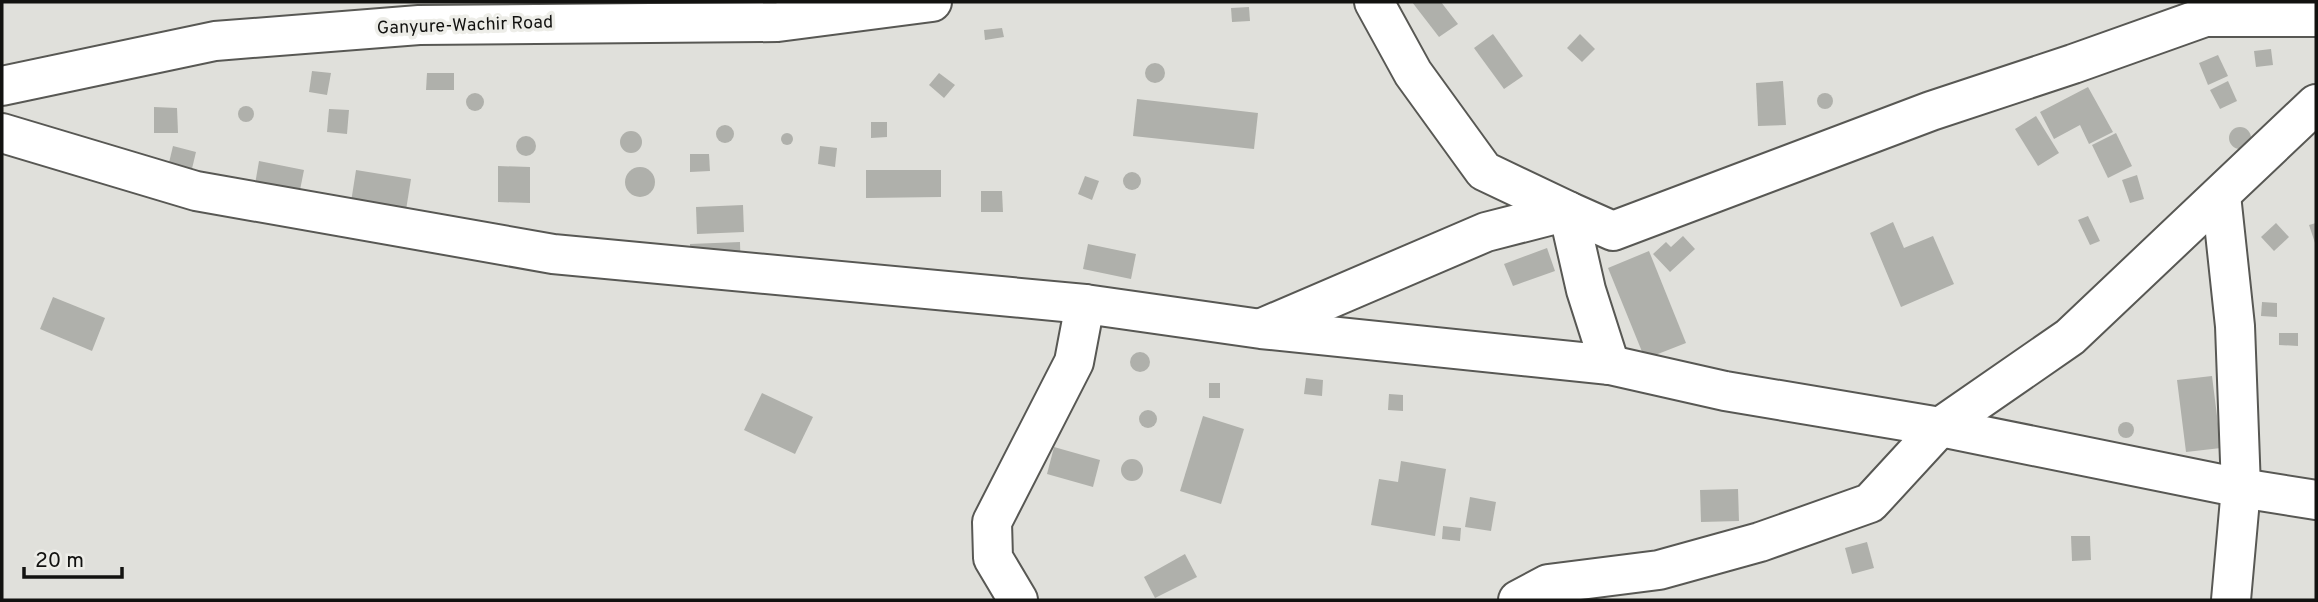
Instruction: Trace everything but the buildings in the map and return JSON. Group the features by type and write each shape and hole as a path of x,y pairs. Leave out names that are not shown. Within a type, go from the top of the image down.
{"street":[{"name":"Ganyure-Wachir Road","path":"2,86 215,41 419,25 778,22 932,2"},
{"path":"1374,2 1413,73 1484,171 1613,230 1931,111 2205,17 2316,18"},
{"path":"1518,600 1548,584 1659,569 1735,549 1870,503 1940,427 2070,337 2316,104"},
{"path":"2,133 196,191 553,254 1085,304 1261,329 1610,365 1725,391 1940,427 2241,488 2316,500"},
{"path":"2221,195 2235,326 2241,488 2231,600"},
{"path":"1261,329 1486,232 1568,211"},
{"path":"1568,211 1586,290 1610,365"},
{"path":"1018,600 993,558 992,522 1074,362 1085,304"}]}
